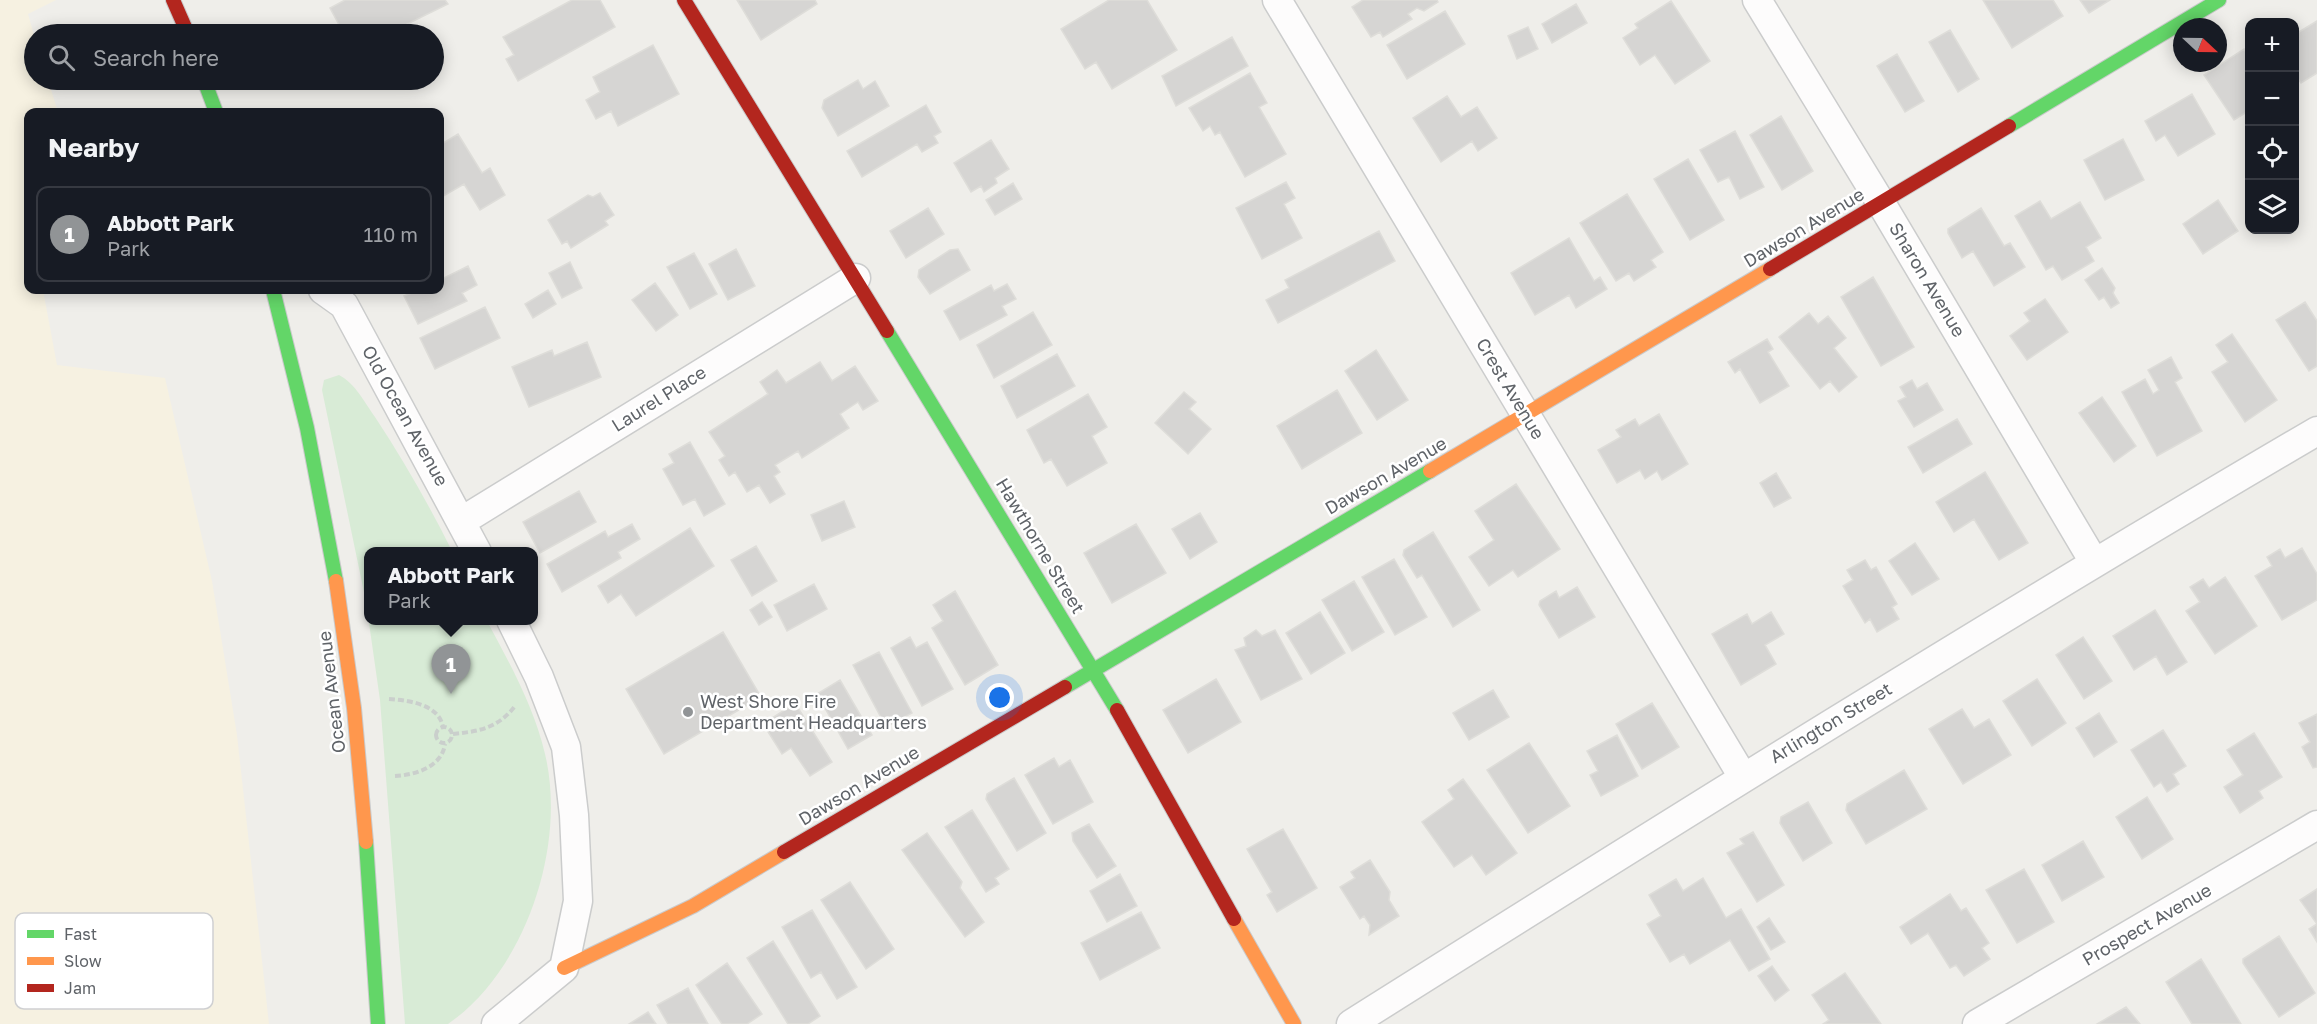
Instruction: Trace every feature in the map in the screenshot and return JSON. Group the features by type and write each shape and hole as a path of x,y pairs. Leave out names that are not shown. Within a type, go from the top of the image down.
{"street":[{"path":"173,0 184,24"},
{"name":"Hawthorne Street","path":"684,0 1093,668 1294,1024"},
{"name":"Crest Avenue","path":"1277,0 1743,777"},
{"name":"Sharon Avenue","path":"1757,0 1881,203 2094,562"},
{"name":"Dawson Avenue","path":"564,968 693,906 1093,668 1526,415 2219,0"},
{"path":"208,90 214,108"},
{"name":"Laurel Place","path":"462,521 856,278"},
{"name":"Ocean Avenue","path":"274,294 298,389 317,480 348,662 364,821 378,1024"},
{"name":"Old Ocean Avenue","path":"329,294 344,305 475,547"},
{"name":"Arlington Street","path":"1350,1024 1743,777 2094,562 2317,431"},
{"path":"496,1024 564,968 578,901 574,815 566,747 539,676 514,625"},
{"name":"Prospect Avenue","path":"1977,1024 2317,825"}],"path":[{"path":"453,734 477,731 497,724 539,676"},
{"path":"389,699 404,700 426,707 437,715 443,727 451,730 453,734"},
{"path":"443,727 436,732 435,736 437,740 445,744"},
{"path":"395,776 407,775 429,767 438,760 445,744 449,742 453,734"}],"green space":[{"path":"339,375 355,388 416,483 450,547 364,547 364,592 322,390 324,380"},
{"path":"370,625 489,625 535,719 545,754 550,790 550,827 545,865 534,903 519,939 499,972 475,1001 448,1024 405,1024 380,700"}],"sand":[{"path":"0,0 56,0 28,14 31,24 24,24 24,90 51,90 57,108 24,108 24,294 44,294 57,365 165,378 212,581 237,735 269,1024 0,1024"}],"building":[{"path":"345,0 445,0 448,4 407,24 339,24 330,8"},
{"path":"572,0 600,0 615,27 518,81 506,59 514,55 503,37"},
{"path":"737,0 815,0 817,4 761,40"},
{"path":"1109,0 1147,0 1177,50 1112,89 1096,62 1085,69 1061,29"},
{"path":"1363,0 1437,0 1438,2 1424,11 1417,8 1408,14 1412,19 1383,37 1380,32 1371,37 1352,7"},
{"path":"1983,0 2053,0 2063,16 2012,48"},
{"path":"2080,0 2110,0 2089,13"},
{"path":"1671,1 1710,61 1675,84 1655,55 1640,65 1623,38 1638,28 1635,24"},
{"path":"1576,4 1587,23 1552,43 1542,24"},
{"path":"1445,11 1465,44 1407,79 1387,45"},
{"path":"2317,21 2317,73 2301,83 2299,80 2299,32"},
{"path":"1528,27 1538,49 1517,59 1508,36"},
{"path":"1950,30 1979,79 1958,92 1929,42"},
{"path":"1232,37 1248,66 1176,106 1162,76"},
{"path":"653,45 679,94 618,126 611,111 596,119 586,100 600,92 593,77"},
{"path":"2244,49 2245,51 2245,113 2234,120 2204,75 2209,72 2227,72 2227,60"},
{"path":"1897,54 1924,101 1905,112 1877,66"},
{"path":"1250,73 1267,103 1259,107 1286,154 1245,177 1220,132 1215,135 1210,126 1203,131 1189,108"},
{"path":"858,80 863,89 875,81 889,106 838,136 822,108 824,100"},
{"path":"2192,94 2215,134 2178,156 2165,135 2156,141 2145,121"},
{"path":"1447,96 1461,117 1477,107 1497,138 1478,151 1472,141 1441,162 1413,118"},
{"path":"926,105 941,132 934,136 938,143 922,152 917,144 862,177 847,151"},
{"path":"1781,116 1813,171 1782,190 1750,135"},
{"path":"1735,131 1764,187 1740,199 1729,177 1718,182 1700,150"},
{"path":"458,134 482,173 490,168 505,195 480,210 464,184 444,196 444,143"},
{"path":"2123,139 2144,180 2105,200 2084,160"},
{"path":"991,140 1009,169 995,178 997,183 984,192 981,186 971,192 954,163"},
{"path":"1688,159 1724,220 1690,240 1654,179"},
{"path":"1286,182 1295,198 1284,204 1302,238 1262,259 1236,208"},
{"path":"1013,183 1022,199 995,215 986,200"},
{"path":"600,193 614,215 605,221 608,225 571,248 567,241 562,244 548,220 588,195 593,197"},
{"path":"1627,194 1663,252 1651,260 1656,267 1634,281 1629,273 1616,281 1580,223"},
{"path":"2218,200 2238,231 2203,254 2183,224"},
{"path":"2040,201 2051,219 2080,202 2101,238 2086,247 2094,261 2062,280 2053,266 2046,270 2015,216"},
{"path":"928,208 944,234 906,258 890,231"},
{"path":"1981,208 2004,246 2010,243 2025,267 1994,286 1973,251 1962,258 1948,233 1948,229"},
{"path":"1379,231 1395,261 1278,323 1266,300 1289,288 1285,280"},
{"path":"1569,238 1594,281 1600,277 1607,289 1576,308 1569,295 1535,315 1511,273"},
{"path":"736,249 755,286 728,300 709,264"},
{"path":"958,249 970,270 930,294 918,277 919,270 950,250"},
{"path":"694,253 717,294 690,309 667,267"},
{"path":"570,262 582,288 562,298 549,273"},
{"path":"468,266 477,285 462,293 467,301 418,324 404,296 444,294 444,278"},
{"path":"2102,268 2115,288 2113,293 2119,303 2111,308 2104,297 2099,300 2085,280"},
{"path":"1873,277 1914,347 1881,366 1841,297"},
{"path":"655,283 678,315 656,331 632,300"},
{"path":"1007,284 1016,299 1002,306 1007,315 960,340 944,311 991,285 994,291"},
{"path":"548,290 556,304 533,318 525,304"},
{"path":"2045,299 2068,332 2027,360 2010,336 2030,321 2024,313"},
{"path":"2305,302 2317,321 2317,366 2309,371 2276,320"},
{"path":"485,307 500,338 435,369 420,338"},
{"path":"1033,312 1052,345 994,378 977,345"},
{"path":"1809,313 1818,324 1828,316 1846,338 1834,348 1857,377 1839,392 1830,381 1820,389 1779,337"},
{"path":"2232,334 2277,400 2245,422 2212,372 2228,362 2216,345"},
{"path":"1767,339 1773,349 1768,352 1789,386 1760,403 1740,369 1735,373 1728,362"},
{"path":"587,342 601,377 529,407 512,367 552,350 554,356"},
{"path":"1376,350 1408,400 1377,420 1345,371"},
{"path":"1057,354 1075,386 1017,418 1001,386"},
{"path":"2171,357 2182,378 2175,382 2202,431 2157,456 2122,392 2145,379 2153,394 2159,390 2148,370"},
{"path":"820,362 832,381 855,366 878,401 863,410 858,402 840,414 849,428 802,458 798,451 775,465 780,472 774,476 785,494 770,503 759,485 747,492 735,472 729,476 719,460 725,456 709,432 768,394 760,382 777,370 786,383"},
{"path":"1912,380 1917,389 1927,383 1943,410 1914,427 1898,401 1906,397 1900,387"},
{"path":"1337,390 1362,433 1302,469 1277,426"},
{"path":"1184,392 1196,402 1189,409 1211,429 1188,454 1155,423"},
{"path":"1088,394 1107,427 1092,436 1107,463 1067,486 1051,459 1044,463 1027,430"},
{"path":"2102,397 2136,446 2114,462 2079,413"},
{"path":"1659,414 1688,464 1662,480 1657,471 1645,479 1640,470 1617,483 1598,450 1621,437 1616,430 1635,419 1639,426"},
{"path":"1957,419 1972,444 1923,473 1908,447"},
{"path":"690,442 725,504 704,516 695,499 683,505 663,469 674,463 669,454"},
{"path":"1985,472 2028,543 1999,560 1974,519 1954,532 1936,502"},
{"path":"1776,473 1791,498 1774,507 1760,483"},
{"path":"1516,484 1560,549 1518,577 1513,570 1489,586 1469,557 1494,540 1475,511"},
{"path":"579,491 596,522 540,553 523,522"},
{"path":"844,501 855,527 822,541 811,515"},
{"path":"1200,513 1217,542 1190,559 1172,529"},
{"path":"632,524 640,539 618,552 621,558 562,592 547,564 605,531 608,537"},
{"path":"1136,524 1166,573 1112,603 1084,553"},
{"path":"690,528 714,566 636,616 621,594 608,603 598,586"},
{"path":"1433,532 1480,610 1453,627 1422,575 1417,578 1403,555 1404,550"},
{"path":"1915,543 1939,579 1912,595 1889,561"},
{"path":"756,546 777,581 752,596 731,560"},
{"path":"2302,548 2317,574 2317,600 2282,620 2255,576 2272,566 2267,557 2280,549 2285,558"},
{"path":"1394,559 1427,617 1395,635 1362,577"},
{"path":"1865,560 1871,570 1876,567 1897,604 1892,607 1899,619 1877,632 1870,619 1865,623 1843,586 1853,580 1847,570"},
{"path":"2225,577 2257,626 2215,654 2186,611 2200,602 2190,587 2203,579 2209,588"},
{"path":"1354,581 1384,632 1352,651 1322,600"},
{"path":"814,584 827,609 787,631 774,605"},
{"path":"1577,587 1595,617 1559,638 1539,605 1540,601 1556,591 1559,598"},
{"path":"955,591 998,665 965,685 932,628 943,621 933,605"},
{"path":"762,602 772,617 759,625 750,610"},
{"path":"2155,610 2187,662 2167,675 2156,656 2134,670 2113,636"},
{"path":"1320,612 1345,653 1311,674 1286,633"},
{"path":"1771,612 1784,634 1765,645 1776,664 1741,685 1712,634 1747,614 1752,624"},
{"path":"1256,630 1262,636 1275,630 1302,679 1261,700 1235,650 1246,646 1244,638"},
{"path":"723,632 761,697 664,754 626,689"},
{"path":"910,637 916,648 927,642 953,689 922,706 891,648"},
{"path":"2083,637 2112,681 2084,699 2056,655"},
{"path":"879,652 912,713 886,727 853,665"},
{"path":"1216,679 1241,722 1188,753 1163,710"},
{"path":"2037,679 2066,723 2032,746 2003,701"},
{"path":"840,680 872,735 848,749 817,694"},
{"path":"1493,690 1509,717 1469,740 1453,713"},
{"path":"795,703 832,762 810,776 791,748 782,754 763,724"},
{"path":"1652,703 1679,747 1642,769 1616,724"},
{"path":"1962,709 1974,728 1989,719 2011,755 1963,784 1929,729"},
{"path":"2099,713 2117,742 2094,757 2076,728"},
{"path":"2317,714 2317,767 2313,768 2302,747 2310,742 2299,723"},
{"path":"2163,730 2186,766 2173,774 2179,784 2167,792 2161,782 2154,787 2131,750"},
{"path":"2254,733 2282,777 2259,791 2263,798 2240,813 2224,787 2243,775 2227,750"},
{"path":"1617,735 1638,776 1601,796 1590,775 1598,771 1587,751"},
{"path":"1529,743 1570,806 1528,833 1487,770"},
{"path":"1054,758 1059,767 1070,760 1093,802 1053,824 1025,775"},
{"path":"1904,770 1927,809 1866,844 1846,810 1847,804"},
{"path":"1014,778 1046,833 1017,851 986,799 987,794"},
{"path":"1463,779 1517,853 1486,875 1472,855 1454,867 1422,822 1454,799 1448,790"},
{"path":"2147,797 2173,839 2142,859 2116,817"},
{"path":"1808,802 1832,843 1803,861 1780,823 1781,817"},
{"path":"972,810 1009,869 995,878 999,884 986,892 945,827"},
{"path":"1089,824 1116,866 1097,878 1073,841 1072,833"},
{"path":"1283,829 1317,888 1277,912 1267,895 1272,892 1247,849"},
{"path":"1753,832 1784,885 1757,902 1727,853 1744,844 1740,839"},
{"path":"927,833 962,882 960,888 984,922 965,937 902,850"},
{"path":"2083,841 2104,877 2062,901 2042,865"},
{"path":"1370,860 1390,892 1389,900 1399,916 1369,935 1370,925 1364,916 1360,919 1340,887 1355,878 1351,872"},
{"path":"2024,869 2054,922 2017,943 1986,890"},
{"path":"1120,874 1137,906 1107,922 1090,891"},
{"path":"1703,878 1726,918 1741,909 1770,959 1749,971 1730,940 1690,964 1684,954 1670,962 1647,924 1661,916 1649,895 1676,879 1683,891"},
{"path":"850,882 894,949 866,969 821,900"},
{"path":"2317,889 2317,924 2300,900"},
{"path":"1950,894 1961,911 1966,908 1989,943 1982,948 1990,959 1964,976 1956,965 1950,968 1928,933 1911,944 1900,927"},
{"path":"812,910 857,987 837,999 821,972 811,978 782,927"},
{"path":"1141,912 1160,948 1100,980 1081,943"},
{"path":"1769,918 1785,942 1771,950 1757,927"},
{"path":"2317,924 2317,942 2309,929"},
{"path":"2279,936 2315,993 2279,1017 2243,963 2243,959"},
{"path":"773,941 820,1016 808,1024 788,1024 747,958"},
{"path":"2201,959 2241,1024 2192,1024 2166,982"},
{"path":"727,963 762,1014 747,1024 722,1024 696,985"},
{"path":"1772,966 1789,990 1775,1001 1758,976"},
{"path":"1845,973 1881,1024 1823,1024 1829,1020 1812,995"},
{"path":"688,988 708,1024 668,1024 657,1005"},
{"path":"2126,1007 2140,1024 2097,1024"},
{"path":"648,1012 656,1024 629,1024"}],"traffic: fast":[{"path":"2009,126 2219,0"},
{"path":"208,90 214,108"},
{"path":"274,294 307,428 336,581"},
{"path":"887,331 1117,710"},
{"path":"1065,687 1430,471"},
{"path":"366,842 378,1024"}],"traffic: slow":[{"path":"1430,471 1770,269"},
{"path":"336,581 354,708 366,842"},
{"path":"564,968 693,906 784,852"},
{"path":"1234,919 1294,1024"}],"traffic: jam":[{"path":"173,0 184,24"},
{"path":"684,0 887,331"},
{"path":"1770,269 2009,126"},
{"path":"784,852 1065,687"},
{"path":"1117,710 1234,919"}],"place":[{"name":"Abbott Park","path":"451,694"},
{"name":"West Shore Fire Department Headquarters","path":"688,712"}]}
